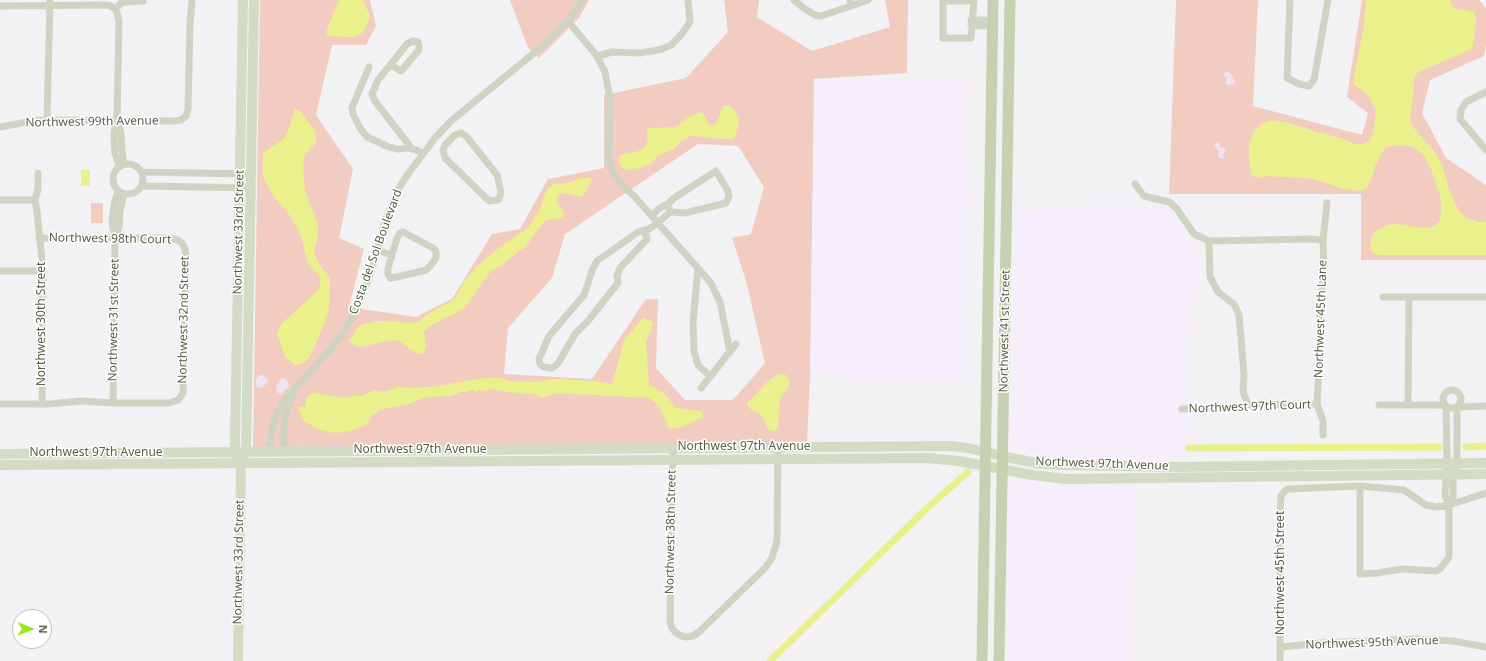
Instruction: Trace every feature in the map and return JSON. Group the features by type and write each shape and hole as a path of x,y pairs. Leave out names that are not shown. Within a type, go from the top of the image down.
{"main road":[{"name":"Northwest 41st Street","path":"982,661 993,0"},
{"name":"Northwest 41st Street","path":"999,661 1010,0"},
{"path":"982,640 999,641"}],"street":[{"name":"Northwest 99th Avenue","path":"0,127 28,121 47,120 180,121 188,109 192,0"},
{"name":"Northwest 33rd Street","path":"238,661 240,463 239,188 243,0"},
{"name":"Northwest 33rd Street","path":"240,452 251,188 254,0"},
{"name":"Costa del Sol Boulevard","path":"268,451 274,421 285,399 330,350 350,321 365,289 385,220 399,188 423,153 441,131 460,112 545,44 568,21 583,0"},
{"path":"598,56 612,52 653,52 671,45 681,35 690,22 688,0"},
{"path":"794,0 805,9 821,16 850,3 868,0"},
{"path":"1290,0 1287,78 1299,84 1308,86 1312,83 1317,66 1328,0"},
{"path":"943,1 974,1 970,38 943,38 943,1"},
{"path":"115,9 121,3 125,2 143,2"},
{"path":"47,120 50,3"},
{"path":"0,6 50,3 107,5 115,9 118,13 119,22 118,120 121,133 122,165"},
{"path":"971,22 984,20 992,23"},
{"path":"568,21 598,56 605,72 610,92 608,156 610,164 619,182 658,223 711,283 718,297 730,352"},
{"path":"392,64 378,80 372,92 373,99 412,149"},
{"path":"368,67 352,108 353,114 360,128 370,138 389,147 397,149 412,149 423,153"},
{"path":"365,75 378,80"},
{"path":"1486,92 1466,102 1461,110 1460,119 1486,150"},
{"path":"441,131 449,140"},
{"path":"457,134 464,134 497,175 501,192 499,199 490,201 487,199 446,160 443,150 449,140 457,134"},
{"path":"122,165 134,165 142,172 142,186 133,194 121,192 114,186 112,180 115,171 122,165"},
{"path":"644,230 647,239 620,268 617,276 618,283 588,321 575,334 559,362 551,368 544,367 540,364 539,359 549,336 584,295 593,268 597,261 638,232 658,223 669,208 674,198 716,171 728,191 728,200 723,205 685,213 669,208 660,208 651,216"},
{"path":"142,172 251,174"},
{"name":"Northwest 30th Street","path":"38,173 38,189 35,200 43,271 42,404"},
{"path":"1135,184 1144,196 1168,202 1177,209 1194,234 1209,241 1323,240"},
{"path":"142,186 251,188"},
{"name":"Northwest 31st Street","path":"112,403 115,238 119,227 121,192"},
{"path":"0,200 35,200"},
{"name":"Northwest 45th Lane","path":"1323,434 1323,421 1317,404 1320,354 1320,307 1324,268 1323,240 1327,203"},
{"path":"403,232 436,251 433,263 426,270 393,278 389,277 388,272 392,255 398,235 403,232"},
{"name":"Northwest 98th Court","path":"39,238 170,238 177,239 181,242"},
{"path":"1209,241 1210,277 1218,292 1234,304 1239,315 1244,392 1248,405"},
{"name":"Northwest 32nd Street","path":"112,403 169,403 179,399 183,389 186,256 185,249 181,242"},
{"path":"376,250 392,255"},
{"path":"698,269 693,322 694,351 698,365 710,376"},
{"path":"0,271 43,271"},
{"path":"1383,297 1486,297"},
{"path":"1408,405 1409,297"},
{"path":"701,388 736,344"},
{"path":"1452,463 1446,406 1443,398 1445,392 1451,389 1457,391 1461,396 1461,402 1457,407 1452,463 1445,496 1448,505 1448,557 1445,563 1436,571 1402,569 1360,574 1360,486 1404,490 1426,505 1435,507 1448,505 1486,493"},
{"name":"Costa del Sol Boulevard","path":"284,451 284,422 293,392"},
{"path":"0,404 42,404 81,400 112,403"},
{"name":"Northwest 97th Court","path":"1182,409 1238,408 1248,405 1317,404"},
{"path":"1379,404 1446,406 1452,408 1486,406"},
{"name":"Northwest 97th Avenue","path":"0,454 951,446 968,448 1042,464 1089,466 1173,467 1452,463 1486,464"},
{"path":"778,447 778,459"},
{"name":"Northwest 38th Street","path":"672,448 670,616 671,625 676,633 687,637 695,635 769,564 775,552 777,541 778,459"},
{"path":"578,449 578,461"},
{"path":"405,450 405,462"},
{"name":"Northwest 97th Avenue","path":"0,465 927,458 949,459 1044,477 1076,479 1486,474"},
{"name":"Northwest 45th Street","path":"1280,661 1281,496 1288,489 1360,486"},
{"name":"Northwest 95th Avenue","path":"1281,647 1321,643 1417,639 1454,641 1486,647"}],"shaded area":[{"path":"260,0 370,0 376,26 366,45 332,45 316,115 353,169 339,238 364,249 349,307 416,317 452,299 492,234 520,229 548,179 604,168 604,95 686,78 728,32 724,0 759,0 757,17 812,51 890,27 885,0 908,0 907,73 814,79 810,376 807,443 253,447","holes":["698,144 738,146 764,187 751,234 732,238 746,281 765,363 733,400 685,400 656,368 658,299 646,299 592,379 504,374 508,328 552,278 565,234"]},
{"path":"339,0 363,0 370,16 362,33 354,37 327,36 327,29"},
{"path":"510,0 589,0 579,18 539,58 528,48"},
{"path":"1176,0 1258,0 1253,106 1362,135 1368,113 1347,97 1362,0 1479,0 1486,8 1486,45 1484,56 1430,80 1422,113 1446,158 1486,185 1486,260 1361,260 1361,194 1169,194"},
{"path":"1366,0 1450,0 1451,5 1456,9 1474,12 1476,19 1473,46 1470,50 1418,72 1414,79 1410,119 1413,127 1434,151 1442,164 1449,188 1458,209 1465,217 1478,222 1486,222 1486,255 1379,255 1373,253 1370,246 1371,238 1376,231 1387,225 1398,224 1423,228 1433,227 1440,221 1440,196 1431,169 1425,157 1415,148 1406,145 1385,148 1375,166 1367,188 1362,191 1344,189 1314,179 1266,176 1258,178 1252,176 1249,160 1249,144 1253,133 1261,124 1272,120 1285,122 1341,138 1355,144 1364,144 1370,140 1373,133 1376,111 1366,93 1354,85 1353,81 1364,25"},
{"path":"814,79 968,81 964,378 810,376"},
{"path":"723,105 728,105 731,107 735,111 739,120 736,135 732,139 690,136 681,141 673,150 660,154 651,163 644,167 628,170 621,167 619,162 620,155 643,149 648,141 647,129 676,127 690,116 702,112 706,117 708,124 714,125 717,122"},
{"path":"295,109 299,110 314,129 316,136 316,143 305,154 303,166 305,191 318,224 318,236 314,251 317,260 330,279 329,310 323,327 310,357 303,363 295,365 285,357 277,334 281,324 319,288 321,278 308,264 300,233 288,213 273,196 263,176 263,153 282,140 288,132"},
{"path":"81,170 90,170 90,186 81,186"},
{"path":"582,178 591,178 592,180 583,196 581,197 565,193 561,194 557,198 557,203 563,210 564,215 562,218 546,220 526,246 490,272 465,308 430,326 424,332 426,345 424,353 417,354 399,341 393,340 360,347 348,342 359,326 375,321 416,323 429,313 455,298 464,282 475,268 501,246 528,228 540,209 545,193 548,189 554,184 567,183"},
{"path":"91,203 103,203 103,223 91,223"},
{"path":"1088,206 1168,207 1195,249 1199,262 1199,288 1191,304 1188,458 1170,457 1090,460 1053,459 1017,453 1010,447 1013,368 1014,212 1079,208"},
{"path":"643,318 652,321 653,324 646,342 649,384 665,394 676,408 702,411 703,417 700,419 676,429 668,427 660,407 649,398 556,393 542,398 534,394 508,392 494,389 479,390 476,392 473,390 465,393 463,391 451,396 427,397 408,404 378,410 378,412 372,415 368,423 361,427 351,431 335,433 320,430 303,420 300,416 301,413 297,410 300,406 305,407 306,400 309,395 317,393 345,398 362,396 375,390 381,392 390,390 399,386 405,388 431,387 484,378 502,378 508,381 531,382 559,379 593,381 612,384 624,341"},
{"path":"780,374 786,375 789,380 789,386 780,398 778,427 776,431 772,431 769,430 762,416 749,408 747,403 767,382"},
{"path":"1013,478 1051,484 1134,484 1131,661 1007,661 1009,485"}],"sand":[{"path":"1226,72 1231,74 1235,81 1234,84 1226,84 1226,78 1223,75"},
{"path":"1217,142 1220,144 1220,147 1226,150 1223,154 1223,159 1218,157 1219,151 1214,146"},
{"path":"263,375 267,378 268,382 263,387 259,388 256,386 256,379 258,376"},
{"path":"282,378 285,378 289,384 288,388 281,394 278,393 276,388 278,382"}],"waterway":[{"path":"1466,447 1486,446"},
{"path":"1189,448 1439,447"},
{"path":"770,661 925,510 968,472"}]}
